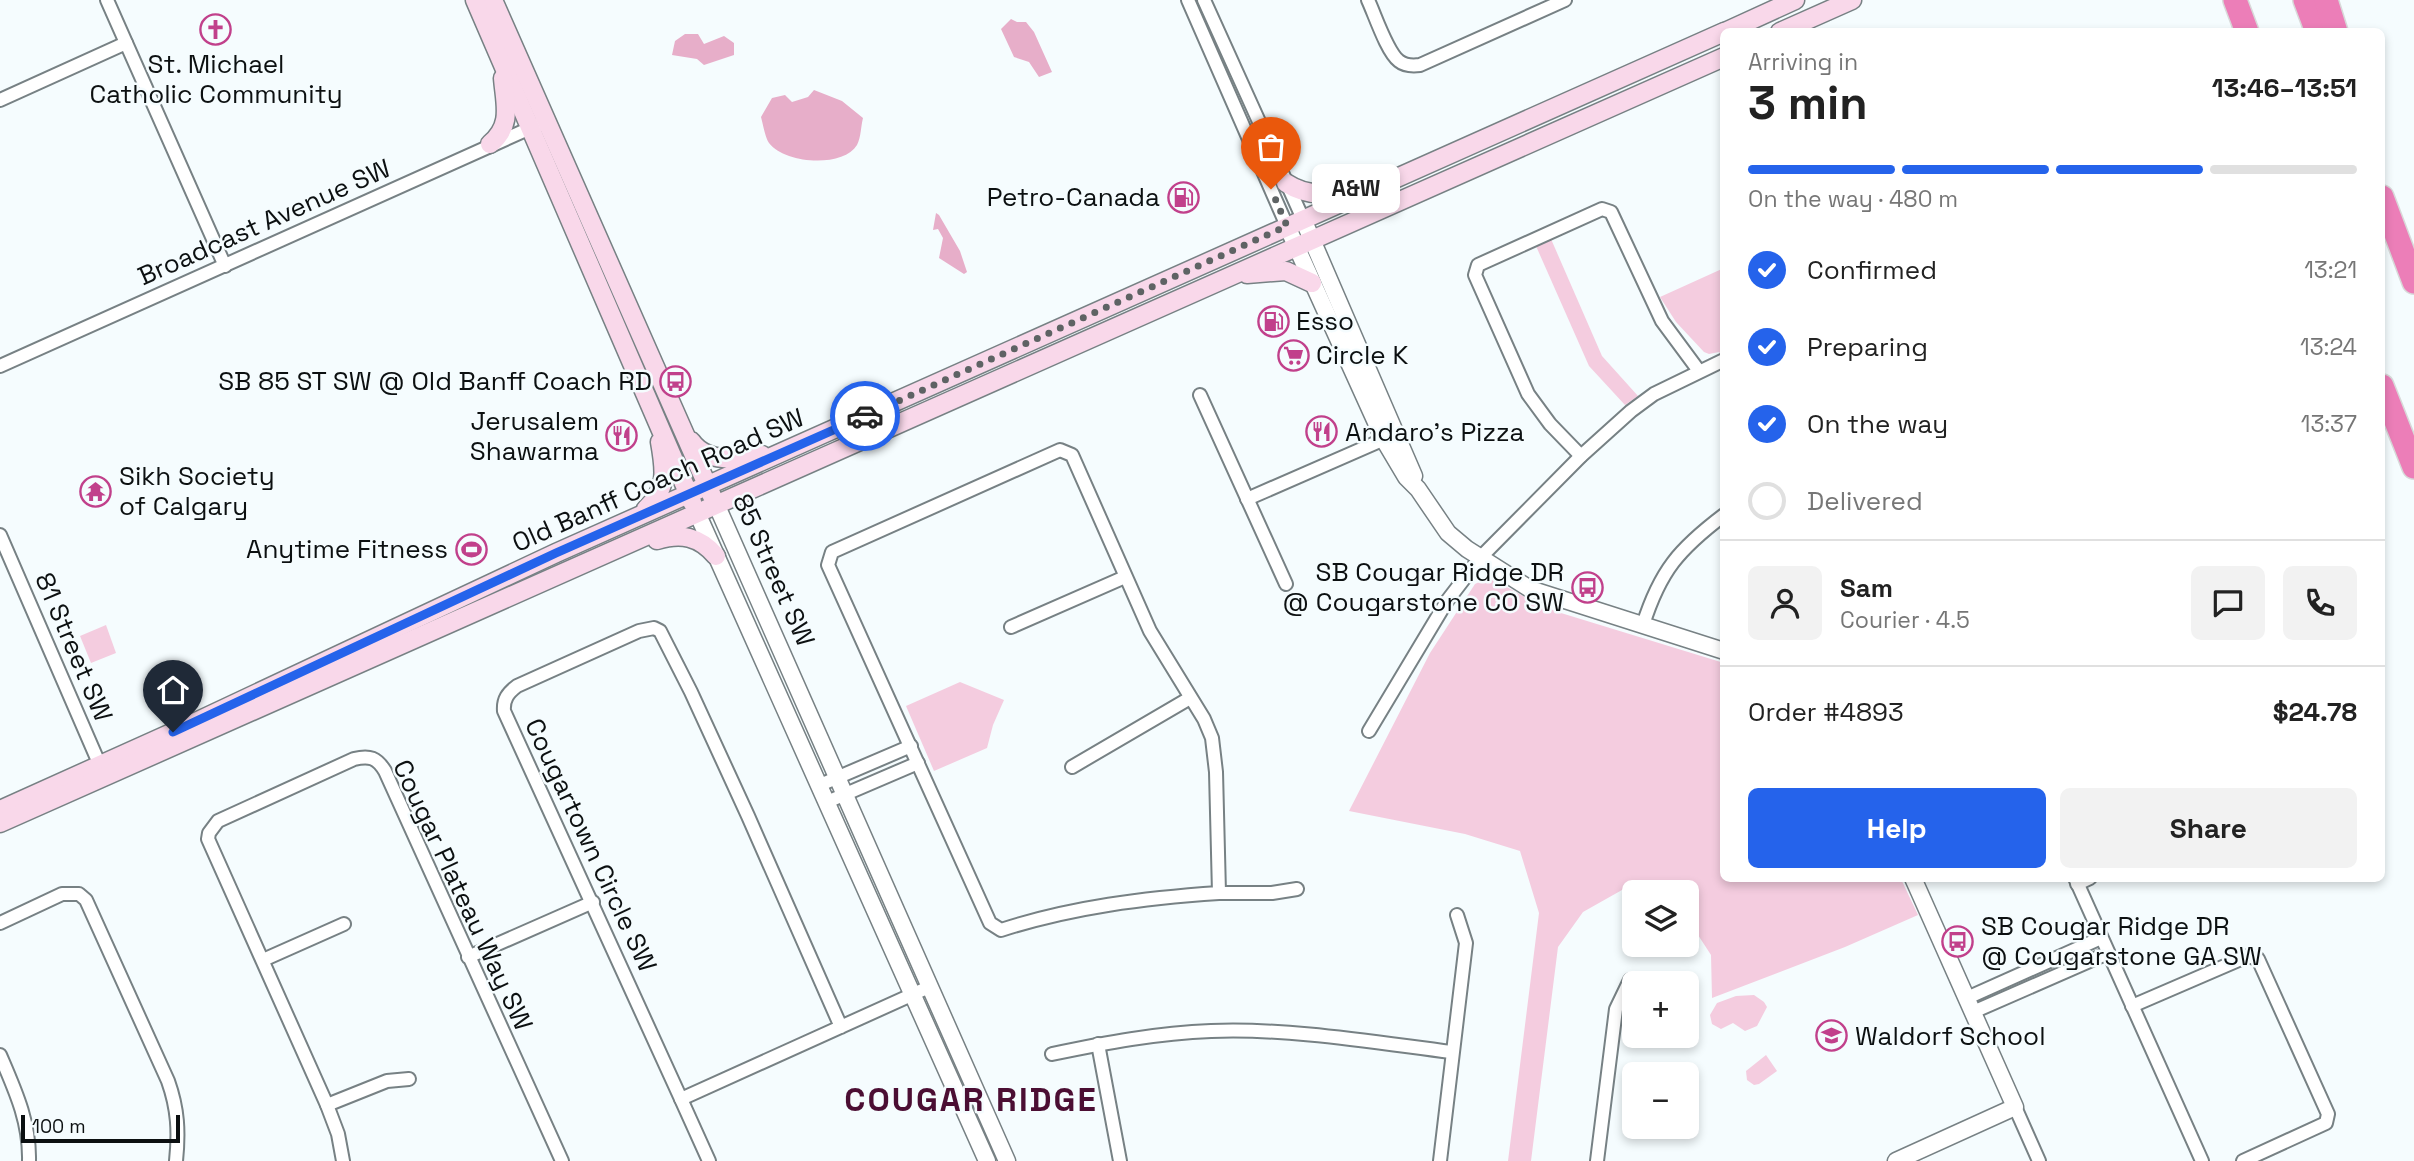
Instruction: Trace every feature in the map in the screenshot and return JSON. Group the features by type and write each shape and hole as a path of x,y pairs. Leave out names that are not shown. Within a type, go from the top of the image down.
{"highway":[{"path":"2305,0 2316,28"},
{"path":"2326,0 2335,28"},
{"path":"2385,205 2414,282"},
{"path":"2385,394 2414,467"}],"main road":[{"name":"85 Street SW","path":"475,0 501,60 538,124 717,506"},
{"name":"85 Street SW","path":"493,0 538,124 656,418 698,515"},
{"name":"Old Banff Coach Road SW","path":"1733,28 1795,0"},
{"path":"1789,28 1852,0"},
{"name":"Old Banff Coach Road SW","path":"0,823 103,771 635,518 1720,34"},
{"name":"Old Banff Coach Road SW","path":"0,810 103,771 698,515 1226,276 1720,59"},
{"path":"490,144 500,136 507,116 501,60"},
{"path":"1286,183 1305,193 1315,194 1389,181"},
{"path":"1226,276 1286,271 1312,283"},
{"path":"635,518 656,499 663,486 663,459 656,418"},
{"path":"685,433 702,452 723,458 757,456 799,446"},
{"path":"606,553 665,537 686,536 699,540 716,556"}],"street":[{"path":"107,0 225,266"},
{"path":"1188,0 1241,122 1295,223 1406,477 1418,489 1448,533 1480,558 1530,589 1720,650"},
{"path":"1204,0 1286,183 1295,223"},
{"path":"1368,0 1393,55 1402,63 1412,66 1420,65 1566,0"},
{"path":"1200,27 1213,21"},
{"path":"0,100 126,43"},
{"path":"1241,122 1256,116"},
{"name":"Broadcast Avenue SW","path":"0,366 538,124"},
{"path":"1581,456 1550,424 1528,394 1475,275 1478,265 1602,209 1611,212 1662,321 1699,371"},
{"path":"1303,242 1312,283 1358,364"},
{"path":"1369,731 1447,601 1480,558 1581,456 1647,400 1720,362"},
{"path":"1199,395 1286,584"},
{"path":"1247,499 1390,437"},
{"path":"1219,893 1212,738 1204,719 1158,646 1072,455 1060,450 832,552 828,565 990,923 1001,930 1032,920 1124,902 1219,893 1272,893 1297,888"},
{"name":"85 Street SW","path":"717,506 839,777 987,1161"},
{"name":"85 Street SW","path":"698,515 827,802 1007,1161"},
{"path":"1643,625 1661,578 1690,544 1720,518"},
{"name":"81 Street SW","path":"0,535 103,771"},
{"path":"1011,627 1125,577"},
{"name":"Cougartown Circle SW","path":"709,1161 504,710 509,692 639,631 654,628 660,631 691,692 841,1027"},
{"path":"1072,767 1190,698"},
{"path":"820,785 911,746"},
{"name":"Cougar Plateau Way SW","path":"343,1161 338,1134 327,1105 210,847 209,833 218,821 363,757 372,757 385,771 562,1161"},
{"path":"827,802 918,763"},
{"path":"1915,882 2039,1161"},
{"path":"2076,882 2202,1161"},
{"path":"0,923 62,894 79,894 86,900 176,1104 176,1161"},
{"path":"468,957 593,902"},
{"path":"1440,1161 1466,943 1457,915"},
{"path":"262,960 344,924"},
{"path":"1970,1005 2101,938"},
{"path":"1970,1005 2108,953"},
{"path":"2132,1006 2248,956 2258,959 2328,1114 2326,1123 2243,1161"},
{"path":"681,1099 922,991"},
{"path":"1597,1161 1616,1009 1622,997"},
{"path":"1052,1054 1167,1033 1250,1031 1345,1038 1451,1052"},
{"path":"1098,1044 1120,1161"},
{"path":"0,1055 25,1117 30,1140 29,1161"},
{"path":"327,1105 387,1081 409,1079"},
{"path":"1896,1161 2015,1107"}],"shaded area":[{"path":"1011,19 1026,22 1034,32 1052,72 1039,77 1029,62 1014,57 1001,29"},
{"path":"685,34 698,34 704,44 724,36 734,43 734,55 704,65 697,59 672,55 675,41"},
{"path":"814,90 842,101 863,118 857,145 840,157 827,160 800,159 777,150 766,137 761,117 772,98 785,95 792,102 808,97"},
{"path":"936,213 960,251 967,272 964,274 939,258 943,238 938,229 933,230"},
{"path":"1551,239 1602,356 1638,396 1625,405 1589,366 1536,246"},
{"path":"1720,270 1720,354 1704,352 1676,322 1660,297"},
{"path":"1489,577 1537,604 1561,613 1720,662 1720,882 1902,882 1918,915 1845,947 1712,998 1711,955 1699,936 1699,880 1622,880 1622,890 1583,912 1558,947 1531,1161 1508,1161 1539,913 1520,851 1465,834 1349,811 1430,653 1475,584"},
{"path":"106,625 116,653 91,663 80,636"},
{"path":"960,682 1004,700 987,748 934,771 906,706"},
{"path":"1754,995 1767,1007 1757,1026 1745,1031 1733,1023 1721,1029 1712,1024 1710,1015 1717,1003 1736,996"},
{"path":"1766,1055 1777,1071 1754,1085 1747,1080 1746,1071"}],"way so far":[{"path":"865,416 1287,226 1271,189"}],"place":[{"name":"St. Michael Catholic Community","path":"216,29"},
{"name":"A&W","path":"1271,189"},
{"name":"Petro-Canada","path":"1183,197"},
{"name":"Esso","path":"1273,321"},
{"name":"Circle K","path":"1293,355"},
{"name":"SB 85 ST SW @ Old Banff Coach RD","path":"675,381"},
{"name":"Andaro's Pizza","path":"1322,432"},
{"name":"Jerusalem Shawarma","path":"622,436"},
{"name":"Sikh Society of Calgary","path":"96,491"},
{"name":"Anytime Fitness","path":"471,549"},
{"name":"SB Cougar Ridge DR @ Cougarstone CO SW","path":"1587,587"},
{"name":"SB Cougar Ridge DR @ Cougarstone GA SW","path":"1958,941"},
{"name":"Waldorf School","path":"1832,1036"}],"district":[{"name":"COUGAR RIDGE","path":"971,1099"}],"route":[{"path":"173,732 556,553 865,416"}]}
